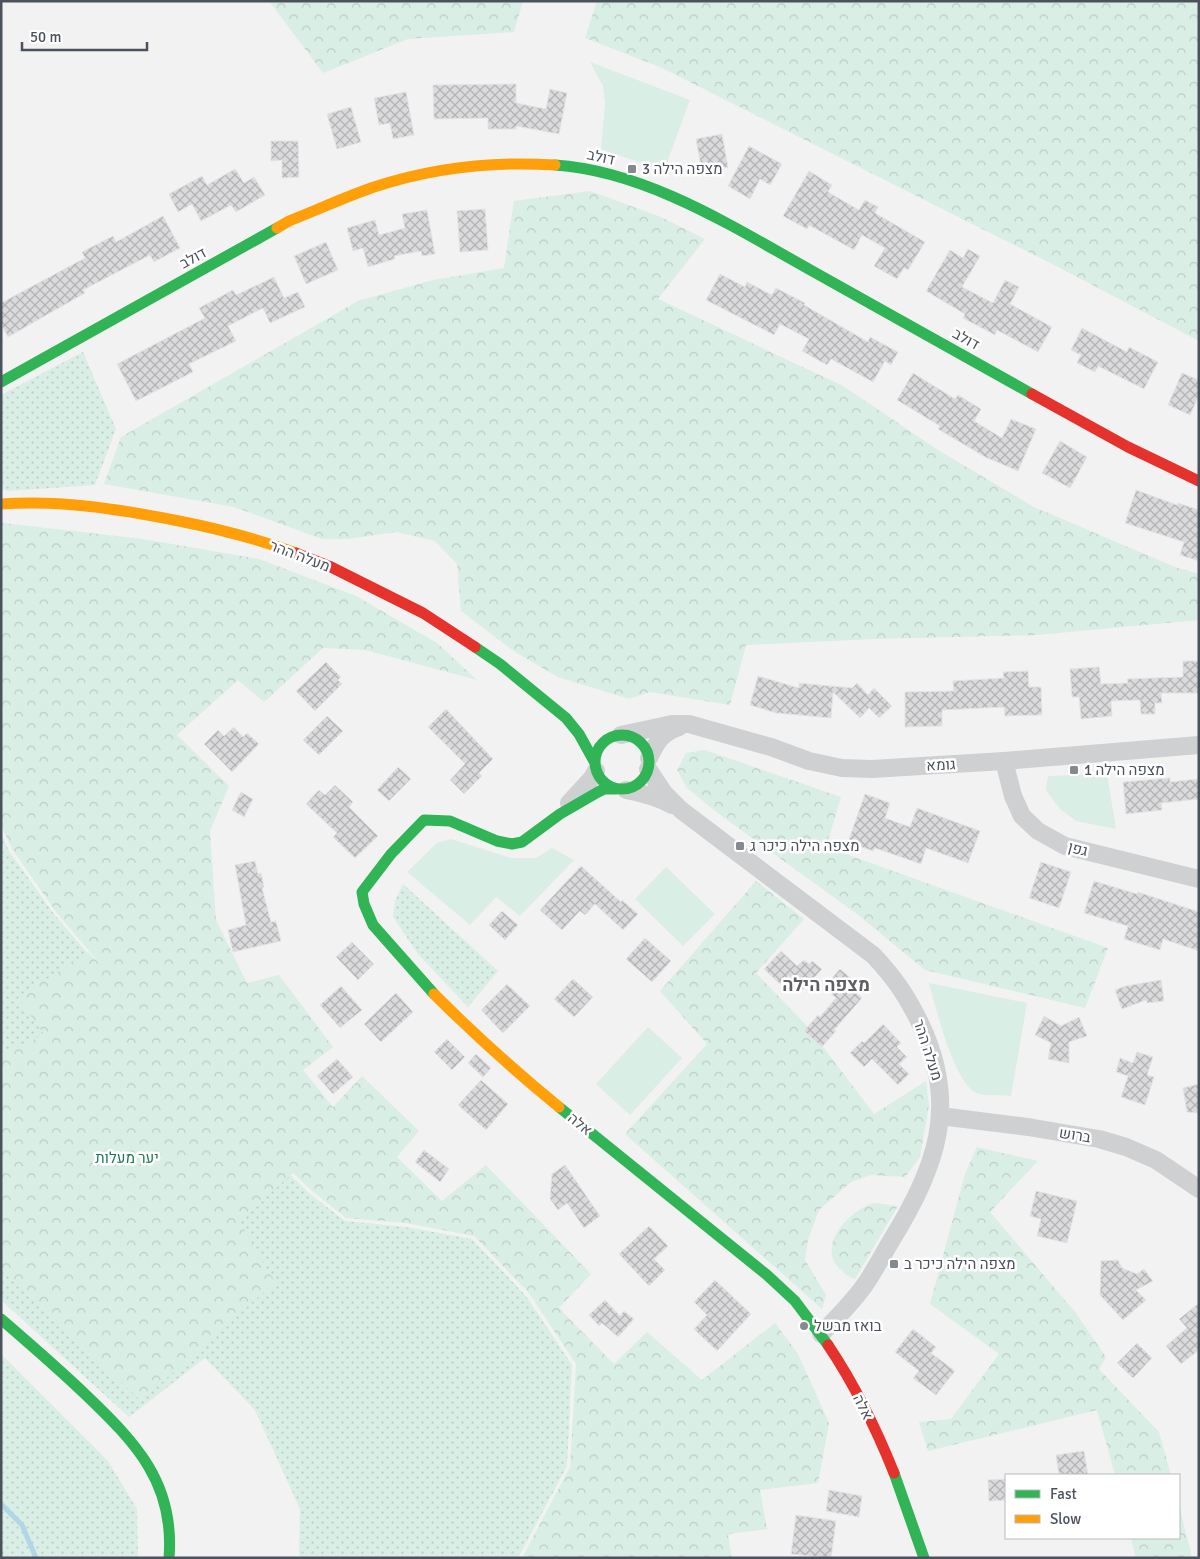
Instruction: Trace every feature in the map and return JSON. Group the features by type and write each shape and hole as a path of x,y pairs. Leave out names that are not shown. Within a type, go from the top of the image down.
{"street":[{"name":"דולב","path":"1,382 289,221 374,187 423,174 472,166 521,163 570,166 613,174 697,207 1128,447 1199,481"},
{"name":"מעלה ההר","path":"7,504 36,502 124,509 228,531 285,549 329,566 423,613 500,664 566,718 579,734 595,766"},
{"path":"1,510 7,504"},
{"name":"מעלה ההר","path":"551,706 591,730 616,736"},
{"name":"גומא","path":"616,736 672,724 689,724 771,747 809,761 842,768 872,769 1004,761 1199,745"},
{"path":"649,764 646,749 640,742 631,737 616,736 603,742 596,752 595,766 600,779 607,786 621,790 638,784 645,778 656,743 667,731 689,724"},
{"name":"גפן","path":"1004,761 1013,796 1022,816 1038,831 1065,846 1199,879"},
{"name":"מעלה ההר","path":"649,764 664,793 681,810 872,956 890,973 913,1008 926,1034 934,1060 940,1086 941,1106 934,1151 922,1185 912,1207 865,1285 842,1313 821,1334"},
{"name":"אלה","path":"560,814 592,778 595,766"},
{"name":"מעלה ההר","path":"621,790 659,798 681,810"},
{"name":"אלה","path":"621,790 598,792 560,814 522,842 512,844 497,841 450,821 424,820 377,871 362,892 364,904 373,925 421,981 514,1071 767,1275 794,1300 821,1334 847,1375 892,1469 924,1558"},
{"name":"ברוש","path":"940,1116 1028,1127 1099,1139 1126,1147 1156,1160 1199,1189"},
{"path":"1,1318 73,1382 128,1435 144,1457 164,1499 170,1536 168,1558"}],"green space":[{"path":"269,1 523,1 514,32 408,39 323,73"},
{"path":"597,1 1199,1 1199,341 1060,268 660,67 585,38"},
{"path":"590,62 690,100 664,171 601,149 605,104 603,86"},
{"path":"590,191 661,217 705,239 658,299 843,386 938,450 1034,507 1175,567 1199,574 1199,620 1037,635 875,639 746,645 730,705 650,692 629,699 558,677 515,652 461,611 457,564 435,541 396,532 348,539 322,539 234,507 104,484 121,437 358,301 433,280 504,268 514,201"},
{"path":"83,352 116,429 95,485 8,491 1,489 1,395"},
{"name":"יער מעלות","path":"1,524 143,539 259,559 356,596 437,643 477,680 365,650 323,648 264,702 238,680 177,735 229,786 210,831 216,920 247,983 279,975 333,1047 303,1070 333,1107 362,1076 419,1131 397,1157 442,1201 486,1165 591,1274 559,1308 614,1364 647,1332 702,1380 775,1323 798,1354 829,1423 818,1483 760,1490 767,1529 728,1534 732,1558 522,1558 570,1467 576,1364 529,1293 474,1236 406,1223 346,1218 293,1173 239,1221 275,1282 141,1401 1,1270 1,1053 32,1041 43,1033 18,998 88,952 100,964 56,912 12,849 1,825"},
{"path":"705,750 841,797 826,847 1108,948 1085,1008 925,970 857,914 719,814 687,788 677,770 686,753"},
{"path":"1107,774 1116,829 1076,821 1060,809 1046,790 1048,776"},
{"name":"יער מעלות","path":"1,833 9,851 54,914 205,1091 309,1193 345,1221 406,1227 472,1239 526,1296 572,1365 567,1466 518,1558 302,1558 299,1555 300,1509 255,1410 205,1358 129,1417 1,1300"},
{"path":"451,839 511,858 536,858 552,848 574,860 520,916 496,897 470,925 407,872 437,843"},
{"path":"666,867 715,914 683,946 635,899"},
{"path":"756,881 804,919 756,973 808,1027 874,1114 926,1081 929,1105 920,1157 905,1177 871,1175 851,1182 819,1210 808,1240 805,1260 826,1295 822,1309 625,1134 707,1044 660,991"},
{"path":"403,884 498,971 468,1007 418,954 393,917 395,901"},
{"path":"929,983 1027,1003 1011,1096 979,1094 968,1086 960,1074 946,1042"},
{"path":"648,1027 682,1058 630,1115 596,1084"},
{"path":"977,1147 1038,1161 990,1212 1075,1312 1106,1357 1099,1369 1159,1432 1171,1474 1115,1474 1097,1410 928,1451 919,1422 951,1419 999,1354 930,1304 965,1174"},
{"path":"874,1203 898,1206 855,1279 843,1272 833,1259 834,1239 839,1229 847,1220 856,1212"},
{"path":"1,1354 108,1461 137,1509 138,1558 1,1558"},
{"path":"1180,1509 1192,1558 1136,1558 1131,1539 1180,1539"}],"building":[{"path":"516,84 516,103 546,109 550,89 567,93 559,134 516,126 516,129 488,129 488,118 434,119 433,85"},
{"path":"406,92 414,135 393,139 390,123 379,125 374,98"},
{"path":"351,107 361,142 337,149 327,114"},
{"path":"722,134 728,167 702,172 696,139"},
{"path":"271,141 298,141 299,177 282,178 282,160 271,161"},
{"path":"749,146 782,164 770,185 760,179 750,199 728,186"},
{"path":"235,169 244,183 254,177 265,195 236,212 231,205 201,221 192,204 178,212 169,194 202,176 207,185"},
{"path":"809,171 832,185 828,192 859,210 865,200 878,207 875,213 925,242 908,270 904,268 897,279 874,266 885,248 862,235 854,250 809,225 807,229 783,216"},
{"path":"485,209 488,250 460,252 457,211"},
{"path":"427,210 435,254 422,256 421,251 394,256 395,259 368,267 363,248 353,251 347,228 375,220 379,235 405,228 402,214"},
{"path":"163,216 180,248 154,262 150,255 83,290 85,293 8,337 1,324 1,303 85,258 82,252 113,236 116,242"},
{"path":"326,242 338,270 306,284 294,256"},
{"path":"968,249 980,256 962,287 993,303 1005,280 1019,287 1010,304 1052,327 1038,352 997,330 995,335 963,318 965,314 926,291 950,250 963,258"},
{"path":"720,274 745,287 747,282 772,295 776,288 805,303 804,305 868,342 870,337 898,352 891,365 885,361 873,382 831,359 827,365 802,351 809,339 780,324 774,335 706,300"},
{"path":"274,277 284,298 298,292 305,307 270,323 263,308 228,326 236,341 189,364 193,372 136,401 117,364 205,318 199,308 233,290 236,295"},
{"path":"1082,328 1127,352 1129,347 1158,362 1144,389 1098,366 1095,372 1077,363 1081,355 1071,350"},
{"path":"913,373 955,399 958,395 981,409 974,421 1002,438 1011,419 1036,429 1018,471 985,457 938,429 940,426 897,400"},
{"path":"1182,373 1199,380 1199,395 1190,415 1168,405"},
{"path":"1060,441 1087,457 1070,488 1042,473"},
{"path":"1136,490 1177,505 1178,503 1199,510 1199,561 1180,555 1184,542 1125,523"},
{"path":"1183,661 1199,661 1199,693 1161,693 1162,703 1155,703 1155,714 1141,714 1140,700 1111,701 1112,716 1081,719 1079,697 1072,697 1070,669 1099,667 1101,684 1128,683 1127,679 1183,677"},
{"path":"326,662 341,677 338,680 342,684 315,711 296,691"},
{"path":"1028,671 1029,687 1041,687 1042,715 1005,716 1004,707 942,710 942,726 905,727 905,692 954,691 953,681 1004,678 1003,672"},
{"path":"758,676 799,688 799,683 852,688 857,683 868,695 874,688 892,706 879,718 869,708 860,718 833,692 831,718 776,713 750,705"},
{"path":"446,709 493,759 479,773 482,776 464,794 450,780 465,764 428,727"},
{"path":"327,716 343,731 319,755 303,740"},
{"path":"234,727 243,737 247,733 259,744 232,772 204,744 218,730 224,736"},
{"path":"398,767 411,779 389,801 377,790"},
{"path":"1170,778 1170,782 1199,779 1199,799 1161,803 1162,810 1126,814 1123,782"},
{"path":"335,785 353,802 349,807 378,836 355,858 333,837 337,833 306,804 319,790 325,795"},
{"path":"241,792 253,799 244,817 232,810"},
{"path":"865,794 890,803 885,818 910,827 917,808 980,831 968,863 926,848 921,864 875,848 873,851 848,842"},
{"path":"255,861 258,874 261,873 264,887 262,888 271,922 276,921 281,941 233,952 228,930 246,925 235,865"},
{"path":"1041,862 1071,872 1059,908 1029,898"},
{"path":"581,866 621,902 622,900 638,914 623,930 595,904 585,915 580,911 562,930 540,910"},
{"path":"1094,881 1137,894 1138,892 1199,912 1199,951 1163,939 1160,950 1124,939 1128,926 1084,913"},
{"path":"502,911 518,925 505,940 489,925"},
{"path":"645,938 671,961 652,982 626,959"},
{"path":"352,942 374,964 358,980 336,957"},
{"path":"781,951 797,966 804,960 809,964 812,961 822,969 803,990 788,976 780,984 764,969"},
{"path":"840,969 858,984 853,990 862,998 822,1047 804,1031 818,1015 820,1017 836,998 824,987"},
{"path":"573,979 593,997 574,1017 554,999"},
{"path":"1161,980 1164,1001 1147,1003 1146,1000 1122,1009 1115,990 1126,986"},
{"path":"507,984 530,1006 503,1033 481,1010"},
{"path":"341,986 362,1010 340,1028 320,1005"},
{"path":"396,993 413,1012 381,1042 364,1024"},
{"path":"1044,1016 1061,1026 1079,1017 1087,1036 1069,1042 1069,1063 1048,1059 1051,1043 1035,1035"},
{"path":"883,1024 901,1043 897,1047 907,1057 899,1064 909,1074 898,1085 872,1059 864,1067 850,1053 862,1041 864,1043"},
{"path":"447,1039 465,1057 452,1070 434,1052"},
{"path":"1137,1052 1153,1057 1147,1075 1154,1077 1145,1105 1121,1097 1128,1076 1116,1072 1120,1058 1133,1063"},
{"path":"476,1054 491,1068 483,1077 468,1063"},
{"path":"337,1059 353,1077 333,1094 317,1076"},
{"path":"481,1080 508,1104 486,1130 458,1105"},
{"path":"1199,1084 1199,1113 1187,1112 1183,1088"},
{"path":"424,1150 449,1169 440,1182 415,1162"},
{"path":"565,1165 600,1216 584,1228 567,1203 558,1210 550,1199 552,1174"},
{"path":"1036,1191 1077,1201 1067,1243 1037,1236 1041,1219 1030,1216"},
{"path":"649,1226 668,1246 654,1259 665,1270 649,1286 619,1254"},
{"path":"1118,1260 1122,1268 1137,1274 1144,1269 1153,1281 1136,1290 1146,1300 1123,1320 1100,1295 1101,1261"},
{"path":"715,1280 751,1314 717,1351 694,1329 707,1315 694,1302"},
{"path":"605,1300 620,1316 624,1311 634,1319 618,1337 602,1323 599,1326 589,1315"},
{"path":"1199,1303 1199,1350 1181,1364 1166,1346 1187,1328 1179,1319"},
{"path":"913,1329 936,1347 931,1353 955,1371 936,1395 913,1378 919,1371 895,1352"},
{"path":"1137,1343 1152,1358 1133,1378 1117,1363"},
{"path":"1084,1451 1088,1474 1059,1474 1056,1455"},
{"path":"1005,1479 1005,1500 989,1501 988,1480"},
{"path":"829,1490 862,1496 859,1517 826,1511"},
{"path":"796,1515 836,1521 831,1558 791,1554"}],"waterway":[{"path":"1,1504 22,1525 36,1558"}],"traffic: fast":[{"path":"555,165 623,178 689,204 722,220 1032,394"},
{"path":"1,382 277,228"},
{"path":"475,647 500,664 566,718 579,734 594,761"},
{"path":"617,735 627,735 637,739 645,747 649,762 645,777 637,785 627,789 617,789 607,785 599,777 595,767 595,757 599,747 607,739 617,735"},
{"path":"434,994 373,925 364,904 362,892 391,854 424,820 450,821 497,841 512,844 522,842 560,814 598,792 604,789 616,789"},
{"path":"559,1107 767,1275 795,1301 828,1345"},
{"path":"1,1319 86,1395 136,1448 159,1486 166,1508 169,1531 169,1558"},
{"path":"894,1473 924,1558"}],"traffic: slow":[{"path":"277,228 289,221 363,191 418,175 486,165 555,165"},
{"path":"1,504 68,504 134,513 224,531 296,553"},
{"path":"434,994 495,1052 559,1107"}],"traffic: jam":[{"path":"1032,394 1128,447 1199,481"},
{"path":"296,553 329,566 423,613 475,647"},
{"path":"828,1345 864,1407 894,1473"}],"place":[{"name":"מצפה הילה 3","path":"632,169"},
{"name":"מצפה הילה 1","path":"1074,770"},
{"name":"מצפה הילה כיכר ג","path":"740,846"},
{"name":"מצפה הילה כיכר ב","path":"894,1264"},
{"name":"בואז מבשל","path":"804,1326"}],"district":[{"name":"מצפה הילה","path":"826,985"}]}
